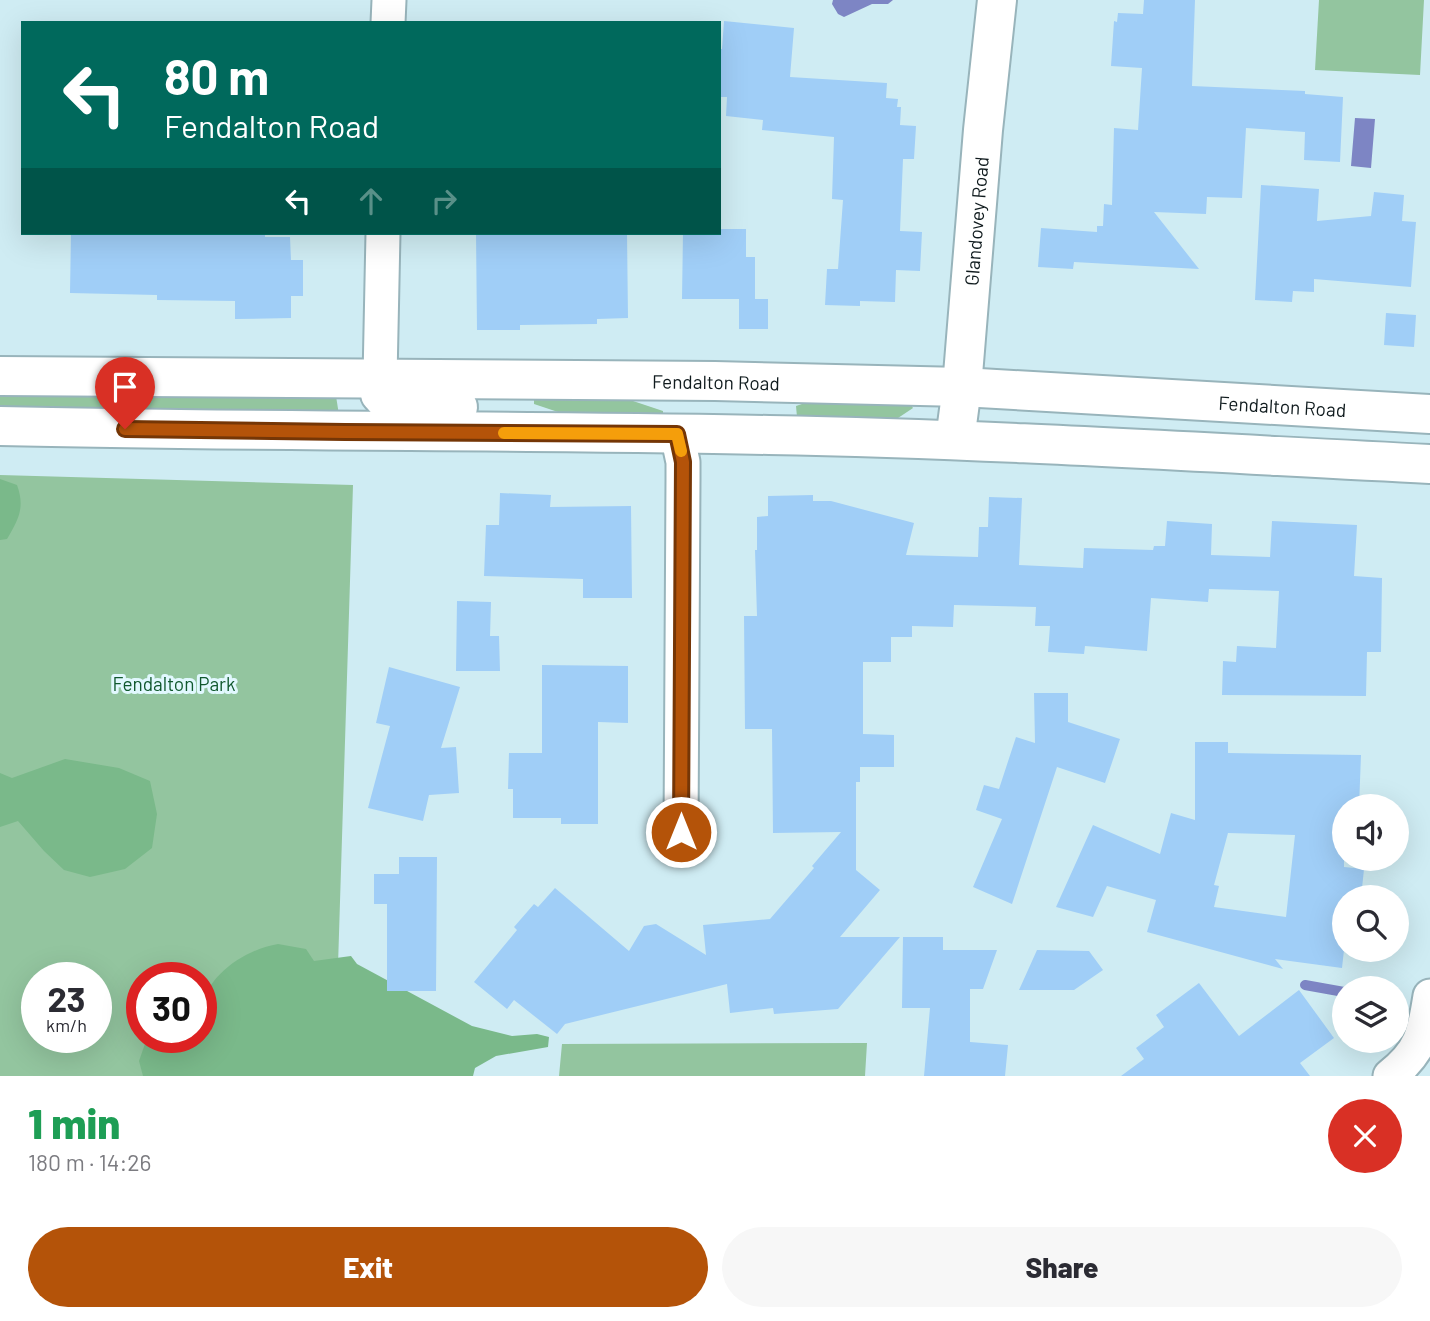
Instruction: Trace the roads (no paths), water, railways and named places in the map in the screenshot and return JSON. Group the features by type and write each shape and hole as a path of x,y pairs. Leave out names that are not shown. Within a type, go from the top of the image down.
{"main road":[{"name":"Glandovey Road","path":"955,440 997,0"},
{"name":"Fendalton Road","path":"0,376 662,381 962,387 1430,414"},
{"path":"380,378 380,394 388,403 493,408 541,433"},
{"path":"662,381 696,402 769,406 780,418 778,428 771,435"},
{"path":"1179,452 1184,399"},
{"path":"0,426 771,435 955,440 1430,464"}],"street":[{"path":"388,0 388,21"},
{"path":"380,378 383,235"},
{"path":"677,434 683,462 681,832"},
{"path":"1390,1076 1417,1051 1425,1029 1430,996"}],"water":[{"path":"833,0 893,0 888,4 872,4 844,17 838,14 832,4"},
{"path":"1355,118 1375,119 1371,168 1351,166"}],"waterway":[{"path":"1305,985 1332,990"}],"park label":[{"name":"Fendalton Park","path":"174,683"}]}
